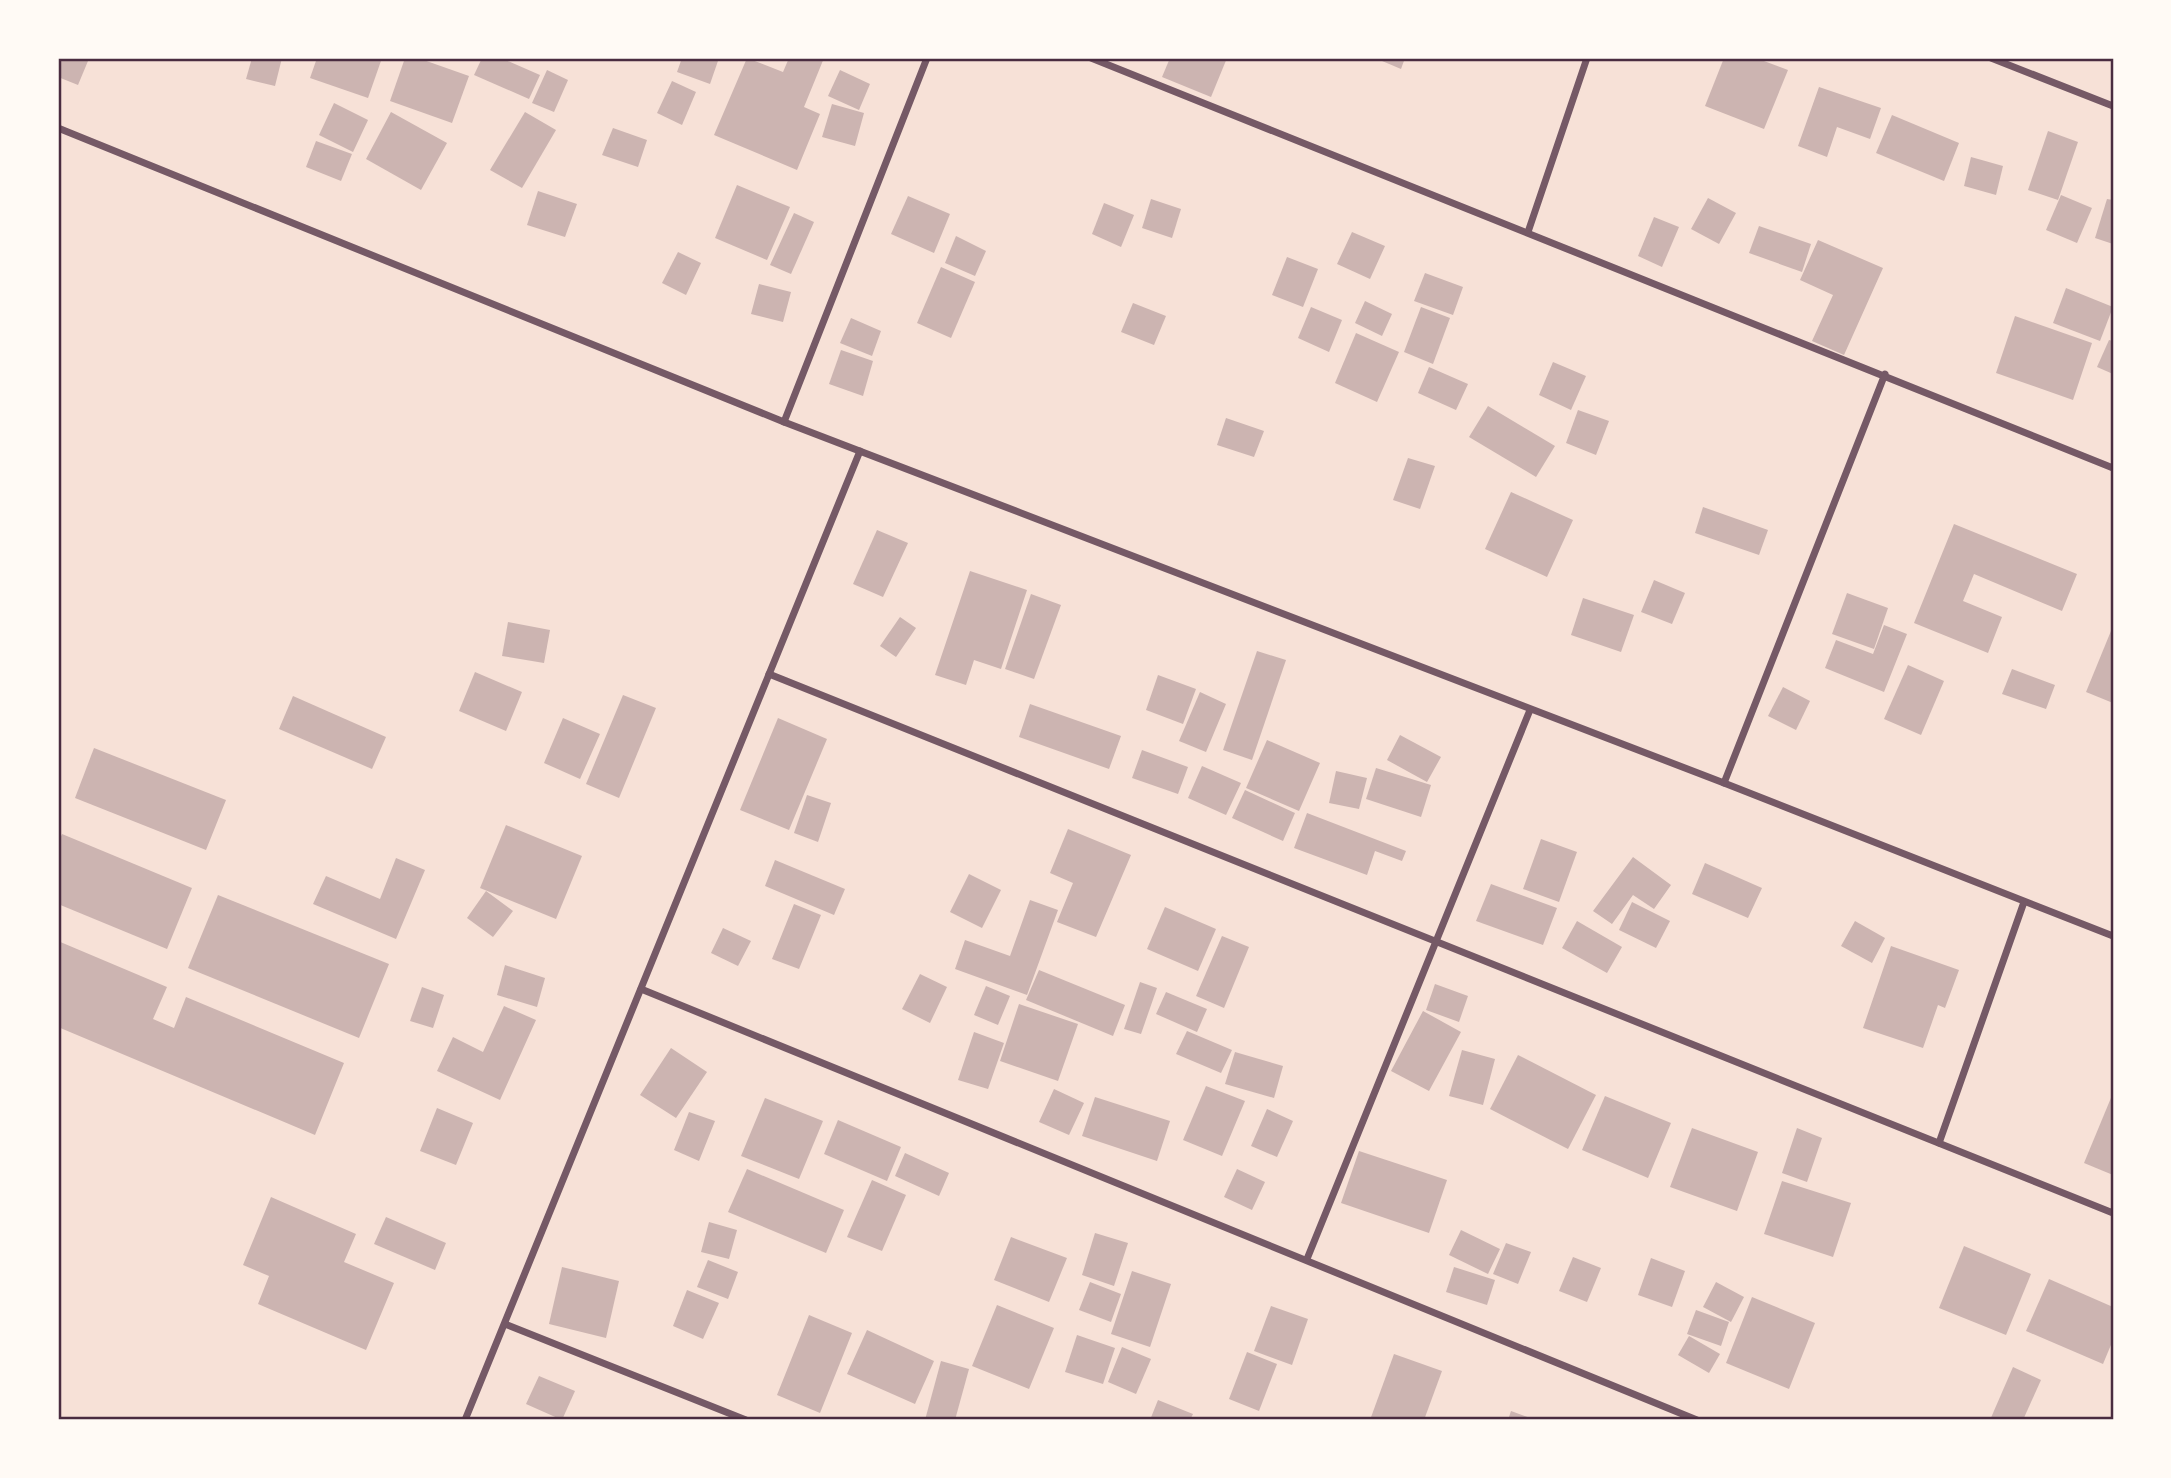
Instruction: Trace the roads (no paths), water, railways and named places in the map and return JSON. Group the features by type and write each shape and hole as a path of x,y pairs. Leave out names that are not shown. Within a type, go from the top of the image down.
{"street":[{"path":"784,422 927,58"},
{"path":"1091,58 1885,374 2113,468"},
{"path":"1528,232 1587,58"},
{"path":"1991,58 2006,61 2113,106"},
{"path":"58,128 784,422 1724,783 2113,936"},
{"path":"1724,783 1885,374"},
{"path":"466,1420 860,451"},
{"path":"769,674 2113,1213"},
{"path":"1307,1259 1530,710"},
{"path":"1939,1143 2024,902"},
{"path":"641,989 1697,1420"},
{"path":"505,1324 746,1420"}]}
